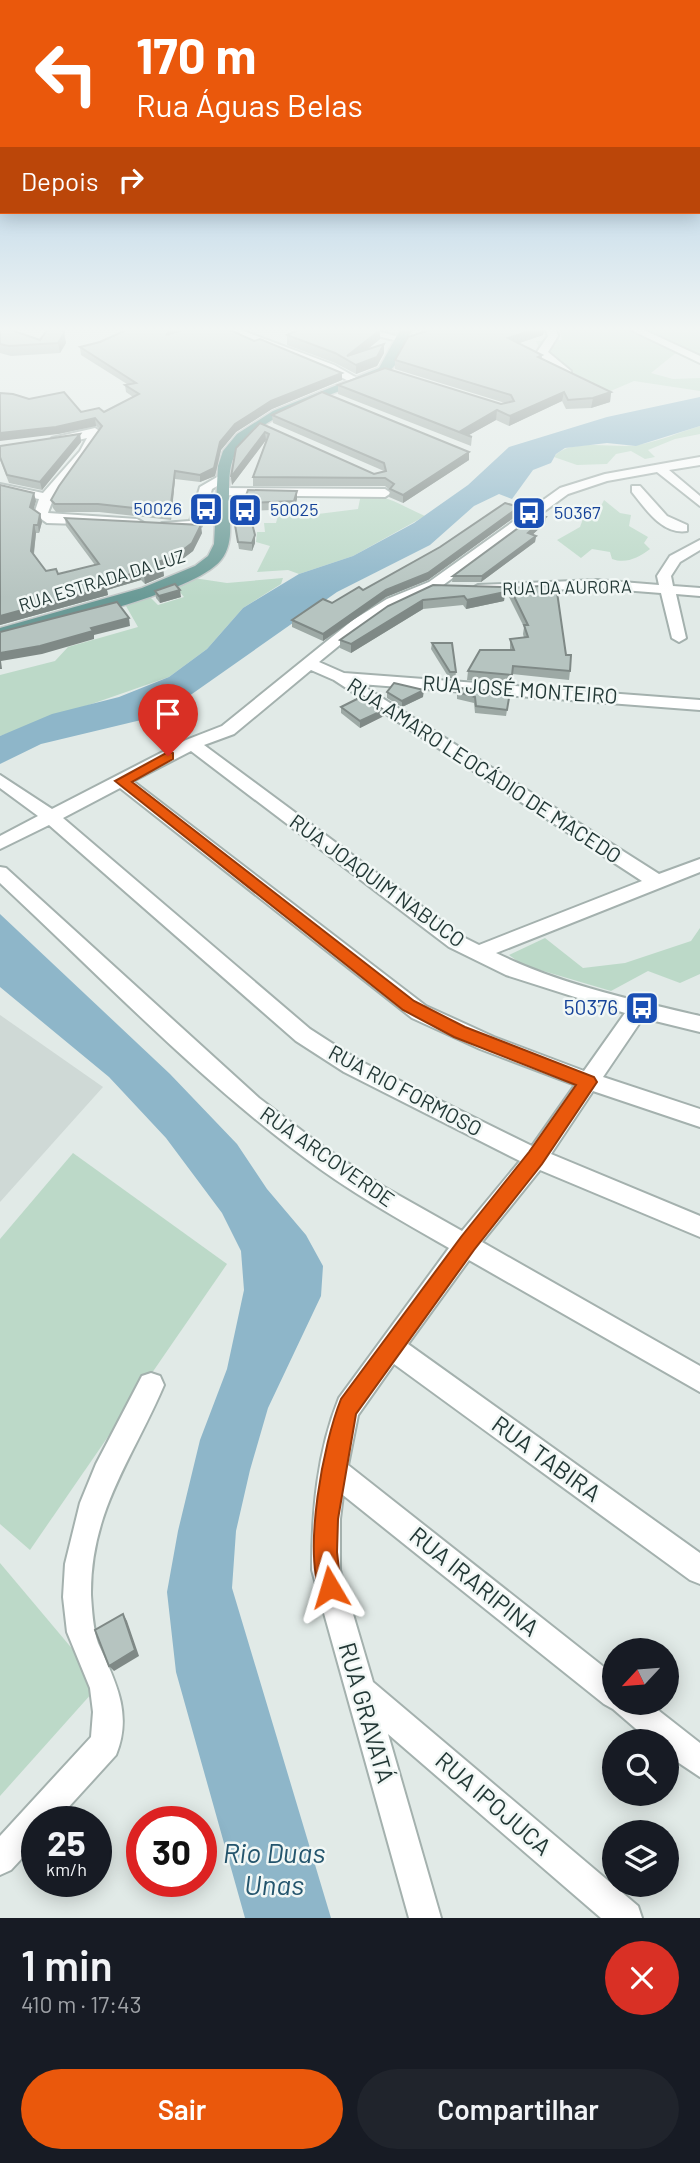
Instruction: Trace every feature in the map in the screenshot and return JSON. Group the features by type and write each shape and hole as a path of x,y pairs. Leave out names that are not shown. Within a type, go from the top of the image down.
{"main road":[{"name":"RUA ESTRADA DA LUZ","path":"0,633 157,587 204,568 215,558 223,540 223,485 231,448 282,420"}],"street":[{"path":"45,442 95,432 86,452 46,497 41,513 47,519 99,519 181,527 196,523 206,487 223,485 385,493"},
{"path":"1,842 191,744 231,727 376,610 434,585 564,491 596,480 700,461"},
{"path":"661,470 700,502"},
{"path":"0,488 46,497"},
{"path":"636,489 662,519 682,528 700,542 669,566 664,576 679,638"},
{"path":"682,528 700,525"},
{"name":"RUA DA AURORA","path":"434,585 460,590 559,584 700,592"},
{"name":"RUA AMARO LEOCÁDIO DE MACEDO","path":"308,663 339,677 657,882"},
{"name":"RUA JOSÉ MONTEIRO","path":"339,677 700,705"},
{"name":"RUA JOAQUIM NABUCO","path":"191,744 440,930 477,953 513,970 638,1009 700,1024"},
{"name":"RUA RIO FORMOSO","path":"0,780 50,816 312,1041 398,1092 536,1158 700,1227"},
{"path":"122,781 408,1006 460,1032 588,1082 700,1118"},
{"path":"477,953 700,864"},
{"name":"RUA ARCOVERDE","path":"0,873 269,1119 376,1194 467,1243 700,1380"},
{"name":"RUA GRAVATÁ","path":"425,1918 327,1570 326,1519 341,1425 348,1407 467,1243 536,1158 638,1009"},
{"name":"RUA TABIRA","path":"392,1347 700,1570"},
{"path":"0,1859 105,1744 109,1721 103,1682 88,1657 81,1633 76,1565 82,1534 105,1471 151,1385"},
{"name":"RUA IRARIPINA","path":"333,1469 602,1684"},
{"name":"RUA IPOJUCA","path":"360,1691 626,1918"},
{"path":"641,1715 700,1762"}],"shaded area":[{"path":"0,1015 103,1087 0,1202"}],"green space":[{"path":"700,426 700,434 675,439 648,450 655,457 645,459 631,451 616,454 607,464 577,465 554,457 570,447 637,445"},
{"path":"361,494 386,498 425,516 353,556 299,574 288,570 257,572 270,546 256,542 257,532 265,532 264,523 276,523 279,512 302,516 358,509"},
{"path":"604,500 620,513 631,515 629,526 648,537 644,543 650,549 627,560 612,559 610,552 592,549 581,558 557,540 580,527 584,516 601,506"},
{"path":"187,577 227,583 283,578 281,584 243,608 207,649 169,677 0,736 0,675 55,661 68,647 138,627 126,606 148,595 158,605 184,597 175,586"},
{"path":"700,928 700,974 680,983 648,971 611,991 523,965 509,955 545,938 583,968 625,963 691,941"},
{"path":"73,1153 227,1264 30,1550 0,1524 0,1239"},
{"path":"0,1563 101,1683 0,1796"}],"water":[{"path":"599,420 700,420 700,426 636,446 607,443 565,448 556,454 551,463 533,470 512,499 499,494 474,506 430,545 337,592 162,715 41,744 0,764 0,736 52,714 119,697 169,677 207,649 243,608 299,574 353,556 414,523 468,485 509,447"},
{"name":"Rio Duas Unas","path":"0,914 170,1074 237,1144 267,1189 306,1235 323,1266 321,1296 268,1408 250,1470 236,1531 232,1588 331,1918 245,1918 217,1818 217,1806 214,1806 176,1672 167,1592 178,1531 200,1440 227,1369 244,1290 241,1251 222,1213 166,1138 109,1077 0,987"}],"building":[{"path":"0,420 88,420 56,427 0,433"},
{"path":"96,420 242,420 220,442 214,468 200,475 175,471 170,512 98,504 55,504 51,500 59,486 102,426"},
{"path":"283,420 389,420 469,452 403,495 390,489 394,484 385,478 253,477 269,434 265,432 231,477 236,448 260,423 374,474 386,471 384,463"},
{"path":"427,420 481,420 459,432"},
{"path":"80,434 40,482 7,475 0,457 0,446"},
{"path":"0,485 34,493 30,507 40,514 38,525 34,525 31,551 46,571 56,569 58,574 99,564 65,518 201,525 192,543 175,556 158,562 163,568 144,576 140,571 103,583 106,587 0,616"},
{"path":"248,490 297,491 294,501 247,503 255,535 252,543 238,542 235,525"},
{"path":"505,503 519,507 428,573 386,590 323,634 292,620 323,599 332,603 359,587 363,590 440,547"},
{"path":"537,514 546,517 528,533 536,536 482,576 453,576"},
{"path":"175,584 180,590 159,596 155,591"},
{"path":"433,585 502,587 505,592 467,600 464,596 423,600 351,644 340,640 388,606"},
{"path":"556,585 566,655 571,655 570,671 513,666 512,675 468,671 480,650 514,650 510,639 528,637 524,625 528,625 510,588"},
{"path":"117,602 129,618 40,646 0,653 0,632"},
{"path":"432,643 452,643 456,672 450,672"},
{"path":"394,683 424,690 402,701 387,692"},
{"path":"460,688 510,692 507,710 476,706 475,697 457,692"},
{"path":"363,696 384,710 360,721 341,707"},
{"path":"123,1614 135,1650 109,1666 95,1630"}],"place":[{"name":"50026","path":"206,509"},
{"name":"50025","path":"245,510"},
{"name":"50367","path":"529,513"},
{"name":"50376","path":"642,1008"}],"route":[{"path":"168,756 122,781 408,1006 460,1032 588,1082 536,1158 467,1243 348,1407 341,1425 326,1519 325,1552 330,1587"}]}
